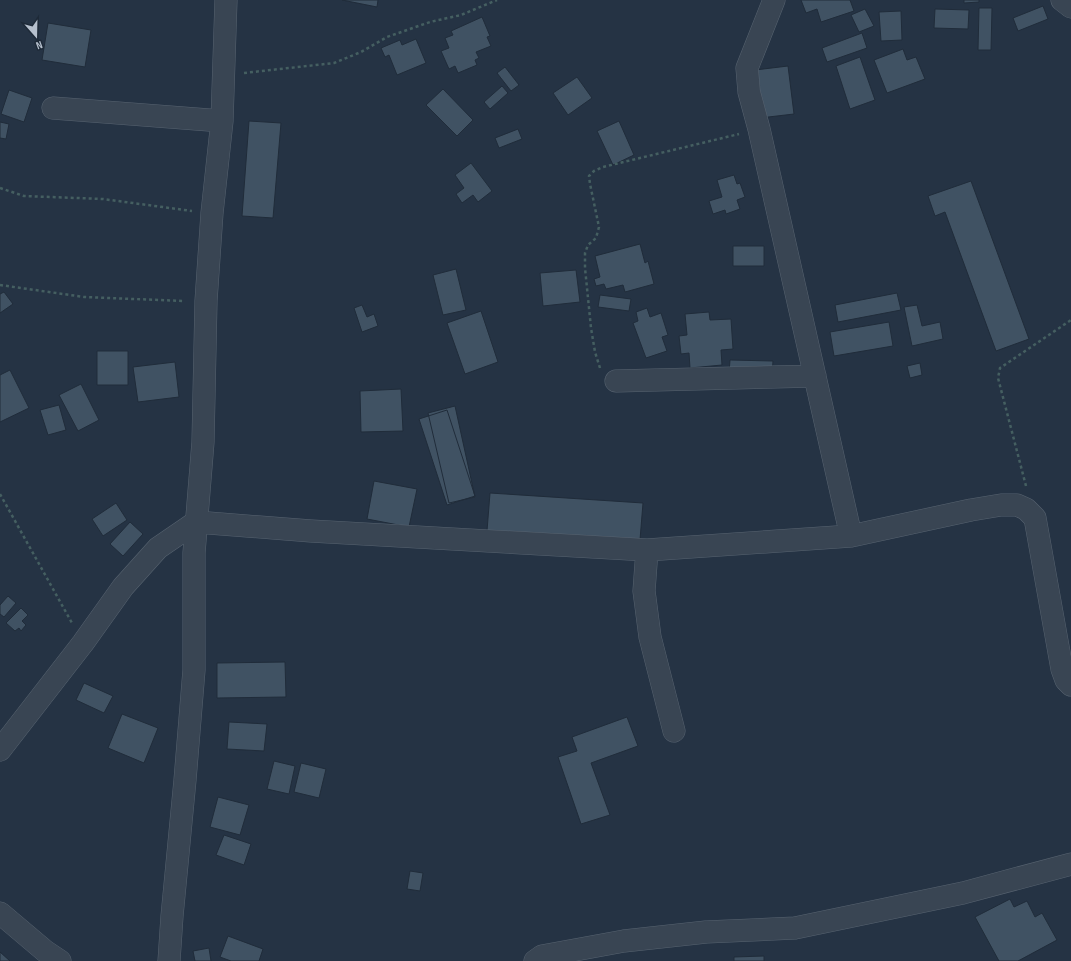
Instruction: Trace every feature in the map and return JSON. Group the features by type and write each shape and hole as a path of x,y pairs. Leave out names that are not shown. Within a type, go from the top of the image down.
{"street":[{"path":"169,961 172,909 186,780 194,670 194,553 203,442 206,301 212,214 222,121 226,0"},
{"path":"774,0 747,68 749,92 759,129 851,536"},
{"path":"1062,0 1071,7"},
{"path":"53,108 222,121"},
{"path":"616,380 815,376"},
{"path":"0,750 83,643 123,587 158,548 196,522 311,532 647,550 851,536 971,510 1001,505 1017,505 1026,509 1035,518 1062,669 1066,680 1071,685"},
{"path":"647,550 644,591 650,637 674,731"},
{"path":"519,961 624,941 706,932 795,928 963,893 1071,864"},
{"path":"0,913 45,951 60,961"}],"path":[{"path":"223,75 334,63 361,52 387,37 430,22 461,15 497,0"},
{"path":"616,380 605,374 599,367 591,328 585,253 588,245 596,238 599,227 590,184 590,176 594,171 603,167 759,129"},
{"path":"0,188 24,196 102,199 212,214"},
{"path":"0,285 84,297 206,301"},
{"path":"1035,518 998,378 1000,368 1071,320"},
{"path":"0,494 83,643"}],"building":[{"path":"342,0 378,0 377,7"},
{"path":"801,0 850,0 854,11 821,22 817,9 806,13"},
{"path":"964,0 979,0 979,2 964,3"},
{"path":"1043,6 1048,19 1018,31 1013,18"},
{"path":"979,8 992,8 991,50 978,50"},
{"path":"865,9 874,26 859,32 851,15"},
{"path":"935,9 969,10 968,29 934,28"},
{"path":"901,11 902,40 881,41 879,12"},
{"path":"482,17 490,36 487,37 491,46 476,52 479,58 475,60 477,65 458,73 455,66 449,69 441,51 449,48 445,38 453,35 451,31"},
{"path":"48,23 91,30 85,67 42,60"},
{"path":"862,33 867,48 827,62 822,48"},
{"path":"416,39 426,63 397,75 389,55 385,57 381,48 400,40 402,45"},
{"path":"903,49 907,60 916,57 925,79 887,93 874,60"},
{"path":"860,57 875,100 850,109 836,66"},
{"path":"788,66 794,114 760,118 755,70"},
{"path":"505,67 519,85 511,91 497,73"},
{"path":"577,77 592,98 568,115 553,93"},
{"path":"502,86 508,93 490,109 484,102"},
{"path":"443,89 473,120 457,136 426,105"},
{"path":"9,90 32,98 24,122 1,114"},
{"path":"249,121 281,123 273,218 242,216"},
{"path":"619,121 634,155 613,165 597,131"},
{"path":"0,122 9,124 6,139 0,138"},
{"path":"518,129 522,139 499,148 495,138"},
{"path":"471,163 492,191 478,202 473,195 462,203 456,194 464,188 455,175"},
{"path":"734,175 737,184 740,183 745,197 737,200 740,209 726,214 725,210 713,214 709,201 722,197 717,180"},
{"path":"971,181 1029,339 996,351 945,212 935,216 928,196"},
{"path":"640,244 645,263 648,261 654,284 625,292 623,285 606,289 604,284 596,286 594,279 600,277 595,256"},
{"path":"733,246 764,246 764,266 733,266"},
{"path":"456,269 466,310 443,315 433,275"},
{"path":"576,270 580,302 543,306 540,273"},
{"path":"4,292 13,304 0,313 0,294"},
{"path":"897,293 901,310 838,322 835,305"},
{"path":"600,295 631,299 629,311 598,307"},
{"path":"362,305 367,317 374,314 378,326 362,332 354,308"},
{"path":"917,305 922,326 940,322 943,339 912,346 904,307"},
{"path":"647,308 650,317 661,313 668,335 662,337 667,351 646,358 633,323 638,321 636,312"},
{"path":"481,311 498,362 465,374 447,323"},
{"path":"709,312 710,320 731,319 733,349 721,350 722,365 690,368 689,353 681,354 679,336 687,335 685,314"},
{"path":"889,322 893,346 834,356 830,332"},
{"path":"97,351 128,351 128,385 97,385"},
{"path":"730,360 773,361 772,375 729,373"},
{"path":"175,362 179,397 138,402 133,367"},
{"path":"920,363 922,375 910,378 907,366"},
{"path":"10,370 29,408 0,422 0,375"},
{"path":"81,384 99,420 78,431 59,395"},
{"path":"401,389 403,431 361,432 360,391"},
{"path":"59,405 66,430 48,435 40,410"},
{"path":"455,406 475,497 449,503 428,413"},
{"path":"447,410 475,496 447,505 419,419"},
{"path":"374,481 417,489 409,527 367,519"},
{"path":"490,493 643,503 640,540 487,531"},
{"path":"116,503 127,520 103,536 92,519"},
{"path":"130,522 143,534 123,556 110,544"},
{"path":"8,596 16,603 4,617 0,614 0,605"},
{"path":"21,608 28,615 22,621 26,625 21,631 19,628 15,631 6,623"},
{"path":"285,662 286,697 217,698 217,663"},
{"path":"84,683 113,696 104,713 76,700"},
{"path":"122,714 158,728 144,763 108,748"},
{"path":"627,717 638,746 591,763 610,815 581,824 558,757 577,751 572,737"},
{"path":"229,722 267,724 264,751 227,749"},
{"path":"274,761 295,766 289,794 267,789"},
{"path":"301,763 326,769 319,798 294,792"},
{"path":"218,797 249,805 240,835 210,827"},
{"path":"224,835 251,844 244,865 216,855"},
{"path":"410,871 423,873 420,891 407,889"},
{"path":"1010,899 1014,907 1027,901 1035,917 1042,913 1057,940 1018,961 999,961 975,917"},
{"path":"228,936 263,949 259,961 231,961 220,957"},
{"path":"209,948 211,961 195,961 193,951"},
{"path":"0,952 10,961 0,961"},
{"path":"764,956 764,961 734,961 734,957"}]}
